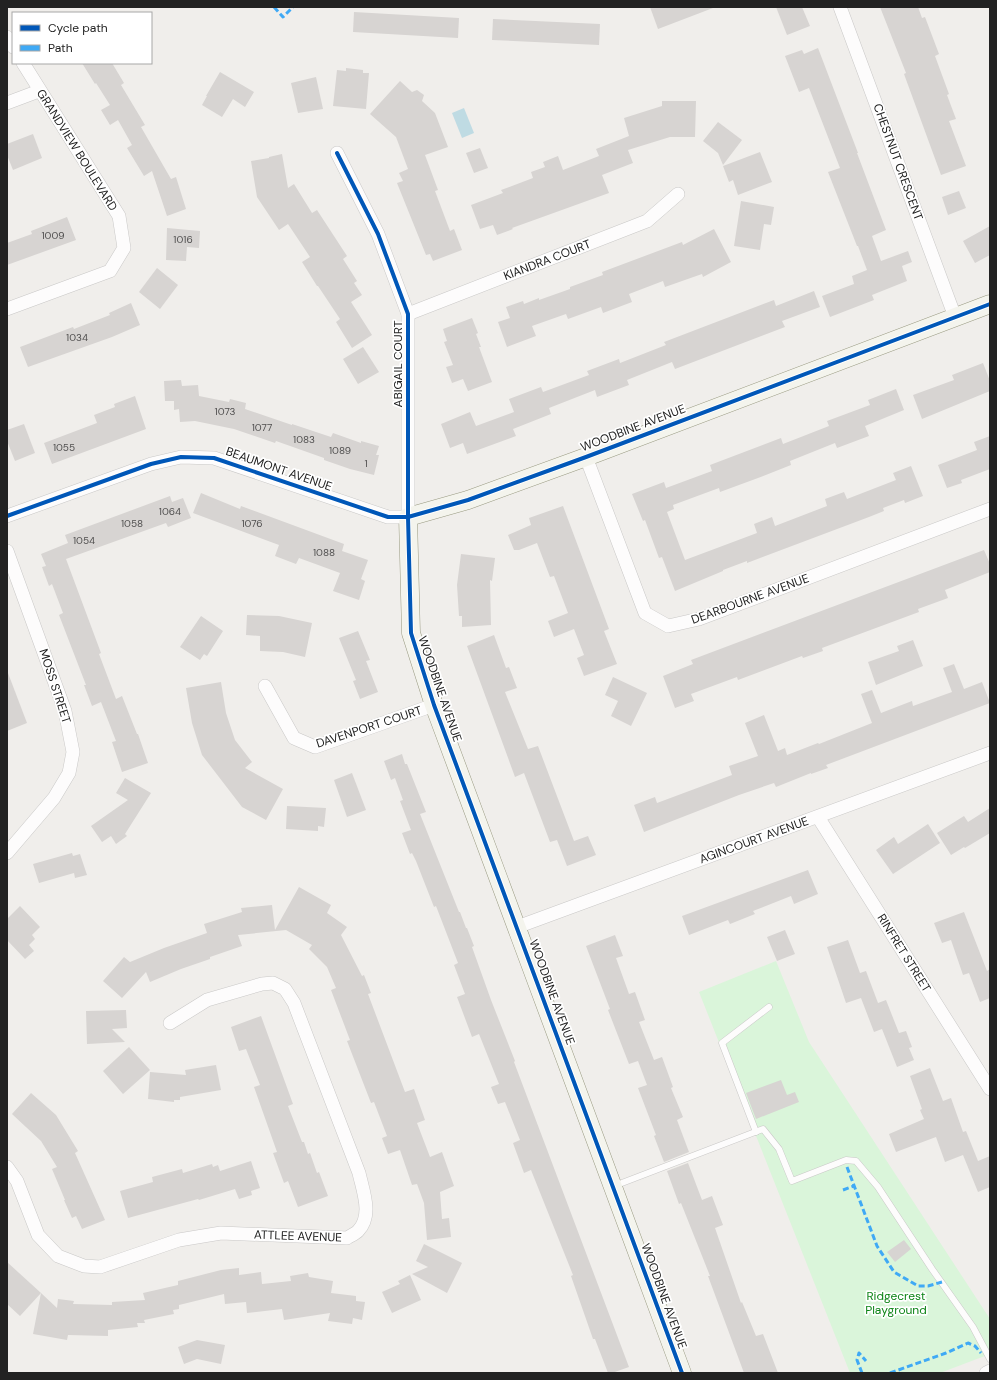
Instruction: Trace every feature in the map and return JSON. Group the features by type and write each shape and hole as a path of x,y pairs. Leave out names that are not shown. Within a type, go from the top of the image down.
{"street":[{"name":"CHESTNUT CRESCENT","path":"840,7 955,316"},
{"name":"GRANDVIEW BOULEVARD","path":"7,309 110,271 124,248 119,216 39,91 24,64"},
{"path":"7,103 39,91"},
{"name":"ABIGAIL COURT","path":"337,153 378,234 408,314 408,517"},
{"name":"KIANDRA COURT","path":"408,314 647,221 678,194"},
{"name":"WOODBINE AVENUE","path":"682,1373 434,705 411,632 408,517 468,500 586,457 990,304"},
{"name":"BEAUMONT AVENUE","path":"7,516 151,464 181,457 214,458 388,517 408,517"},
{"name":"DEARBOURNE AVENUE","path":"586,457 646,613 668,626 699,619 990,509"},
{"name":"MOSS STREET","path":"7,551 65,711 73,752 69,773 54,798 7,853"},
{"name":"DAVENPORT COURT","path":"265,686 294,738 315,747 434,705"},
{"name":"AGINCOURT AVENUE","path":"517,927 990,753"},
{"name":"RINFRET STREET","path":"818,817 990,1089"},
{"name":"ATTLEE AVENUE","path":"7,1167 17,1181 38,1235 58,1256 84,1266 100,1267 179,1240 221,1233 347,1238 358,1231 366,1219 365,1202 359,1173 294,1003 285,989 273,983 262,984 207,1000 170,1023"},
{"path":"986,1373 990,1371"}],"lane":[{"path":"756,1132 722,1043 769,1007"},
{"path":"613,1186 763,1129 779,1149 792,1181 846,1160 856,1161 878,1187 932,1269 973,1327 990,1359"}],"green space":[{"name":"Ridgecrest Playground","path":"776,961 809,1042 990,1319 990,1354 940,1373 850,1373 699,992"}],"water":[{"path":"464,108 474,133 462,138 452,113"}],"building":[{"path":"650,7 713,7 713,8 658,29"},
{"path":"776,7 802,7 810,26 787,35"},
{"path":"880,7 918,7 922,18 925,17 939,54 935,56 949,94 947,95 956,119 949,121 966,166 941,175 904,74 906,73"},
{"path":"354,12 459,18 458,38 353,32"},
{"path":"493,19 600,24 599,45 492,40"},
{"path":"818,48 886,230 872,236 881,261 908,251 912,262 902,266 907,281 872,295 874,300 830,317 822,296 854,284 852,276 867,270 828,172 840,168 809,88 799,92 785,56 802,50 804,54"},
{"path":"83,64 113,64 124,83 121,85 145,125 141,127 171,179 176,177 186,209 167,216 152,171 144,176 127,148 132,145 118,120 110,125 101,110 110,105 96,83 95,84"},
{"path":"346,68 363,70 363,73 369,73 366,109 333,106 337,70 346,71"},
{"path":"220,72 254,92 245,107 233,99 222,117 202,105"},
{"path":"316,77 323,109 298,113 291,83"},
{"path":"400,81 412,92 417,90 424,95 422,101 435,113 448,147 425,155 438,190 435,191 450,231 454,229 462,250 433,261 430,254 426,255 397,183 403,181 399,173 408,169 396,137 370,114"},
{"path":"662,101 696,101 695,137 670,137 628,150 633,163 602,175 609,193 512,228 513,229 497,235 493,225 480,229 471,205 503,193 501,190 533,178 531,172 545,167 543,162 558,156 563,170 599,156 596,149 629,136 624,118 662,106"},
{"path":"718,122 742,140 723,165 718,153 703,141"},
{"path":"33,134 42,158 13,170 7,155 7,144"},
{"path":"480,148 488,168 474,173 466,153"},
{"path":"760,152 772,182 738,195 733,180 729,182 723,166"},
{"path":"282,154 288,188 294,184 312,213 317,210 347,256 343,259 357,281 354,283 362,295 351,302 372,335 352,348 336,322 340,319 302,262 310,257 288,224 279,230 257,197 251,161"},
{"path":"959,191 966,208 948,215 942,197"},
{"path":"741,201 774,207 771,225 764,224 760,250 734,246"},
{"path":"67,217 76,240 7,265 7,243 32,234 31,231"},
{"path":"990,226 990,255 975,263 963,241"},
{"path":"167,228 200,231 199,248 187,247 186,261 166,260"},
{"path":"714,229 731,262 703,277 702,274 665,287 663,281 629,294 632,302 603,313 601,307 568,319 566,314 532,326 536,336 507,347 498,322 510,318 506,307 523,301 524,304 539,298 539,300 570,289 570,287 603,275 602,272 682,242 683,245"},
{"path":"157,268 178,285 160,309 139,292"},
{"path":"814,291 820,307 782,321 785,327 675,369 672,362 627,380 629,385 597,397 595,390 549,408 551,414 513,429 516,436 467,454 463,443 450,448 441,424 470,412 476,426 514,412 509,399 541,387 543,392 589,375 587,371 619,359 620,363 666,345 664,342 774,300 776,306"},
{"path":"131,303 140,325 112,337 28,367 20,347 110,315 109,313"},
{"path":"472,318 478,333 476,334 481,347 479,347 492,382 468,391 463,379 452,383 446,367 453,365 444,342 447,341 443,329"},
{"path":"363,347 379,372 358,384 343,359"},
{"path":"983,363 990,381 990,391 922,419 913,395 954,380 952,375"},
{"path":"181,380 182,386 198,385 199,396 229,402 230,399 246,403 245,409 292,425 331,437 333,433 361,443 361,441 379,446 376,455 379,455 374,475 350,469 276,441 275,443 234,429 195,421 180,422 179,409 174,410 174,401 165,401 164,381"},
{"path":"896,389 904,410 865,426 869,436 837,448 835,443 790,461 791,465 758,478 720,492 719,488 673,505 674,509 667,512 685,560 757,533 754,524 772,517 775,526 827,506 825,499 844,492 847,499 896,480 893,473 911,466 923,496 905,503 904,500 883,508 884,511 869,517 747,563 747,561 723,570 675,591 662,557 659,558 645,520 643,521 632,494 664,482 666,488 712,471 710,465 781,438 783,444 829,426 827,421 870,405 868,400"},
{"path":"135,396 146,429 52,464 44,443 97,423 94,415 115,407 114,404"},
{"path":"24,424 35,453 15,461 7,441 7,430"},
{"path":"990,436 990,469 961,480 962,483 947,488 938,465 977,450 974,442"},
{"path":"201,493 240,509 241,506 344,544 342,551 368,560 361,579 365,581 359,600 333,591 340,573 299,558 296,564 275,556 279,545 193,513"},
{"path":"170,496 172,502 183,498 191,518 168,527 166,523 66,559 101,653 99,654 116,699 122,696 148,763 122,772 112,742 116,741 101,702 92,706 84,685 86,685 59,615 63,613 52,584 49,586 42,567 46,566 41,554 68,543 65,535"},
{"path":"563,506 609,629 604,631 617,664 584,676 577,658 584,655 574,629 554,637 548,621 568,613 554,576 550,577 537,543 519,550 514,550 508,535 531,525 529,518"},
{"path":"984,550 990,564 990,572 945,590 948,598 918,609 919,612 822,648 823,651 803,658 802,656 738,680 737,677 691,694 694,701 675,708 663,676 693,664 691,660"},
{"path":"461,554 495,558 492,581 490,580 491,625 462,627 462,616 459,616 457,585"},
{"path":"247,615 279,616 312,623 305,657 283,652 260,651 260,636 246,635"},
{"path":"201,616 223,631 207,656 204,654 200,660 180,647"},
{"path":"358,631 370,660 366,661 378,692 360,699 353,681 356,680 339,638"},
{"path":"494,635 506,668 509,667 517,688 505,692 528,749 538,746 574,841 588,836 596,855 567,866 557,840 550,842 524,773 515,777 467,646"},
{"path":"913,640 923,666 876,685 868,662 899,651 897,646"},
{"path":"954,664 964,689 982,682 990,703 826,765 828,768 776,787 774,783 739,795 644,832 634,805 655,797 657,803 732,775 729,766 758,756 745,723 764,715 778,751 785,748 787,755 872,723 861,694 872,690 881,713 912,701 913,706 952,692 943,668"},
{"path":"7,673 27,723 7,731"},
{"path":"613,677 647,693 631,726 611,716 618,701 605,695"},
{"path":"221,682 226,713 235,740 252,762 245,768 283,789 266,820 242,807 202,755 192,723 186,688"},
{"path":"402,754 426,812 420,814 474,946 472,947 491,1000 629,1367 608,1373 595,1339 593,1339 571,1276 573,1275 531,1170 524,1173 513,1143 520,1140 505,1102 498,1104 491,1087 499,1084 479,1034 472,1037 457,997 465,994 454,965 458,963 436,906 434,907 416,861 412,853 410,854 402,833 411,830 400,801 403,800 395,778 391,780 384,761"},
{"path":"352,773 366,810 347,817 334,780"},
{"path":"125,778 151,793 125,834 127,836 116,844 111,836 102,842 91,826 128,800 116,793"},
{"path":"287,806 326,808 324,827 318,826 318,831 286,829"},
{"path":"990,808 990,833 951,855 937,833 964,816 968,822"},
{"path":"928,824 940,843 893,874 876,850 894,837 898,844"},
{"path":"72,853 73,856 80,854 87,875 75,878 74,873 39,883 33,864"},
{"path":"808,870 818,894 794,904 791,896 753,911 755,914 730,924 728,920 689,935 682,916"},
{"path":"299,887 331,905 327,913 347,927 341,935 362,976 364,975 371,993 368,994 405,1092 414,1089 425,1120 417,1123 430,1157 442,1152 454,1186 440,1192 442,1219 449,1218 451,1237 427,1240 424,1203 417,1184 412,1185 400,1150 388,1154 382,1138 387,1136 374,1102 371,1103 347,1041 350,1040 331,990 336,988 327,967 309,949 312,945 286,930 238,935 242,946 210,957 210,959 150,982 146,972 122,998 103,981 124,957 130,962 207,933 204,924 242,912 241,908 272,905 275,930"},
{"path":"20,906 40,927 32,935 35,939 29,945 34,951 25,959 7,940 7,919"},
{"path":"964,912 987,971 990,969 990,998 980,1002 969,973 963,975 951,940 942,943 934,923"},
{"path":"785,930 795,954 777,961 767,937"},
{"path":"615,935 623,956 616,958 629,994 635,992 645,1020 639,1022 654,1060 662,1057 673,1087 671,1088 683,1117 677,1120 689,1152 664,1162 654,1136 656,1135 638,1088 647,1085 638,1061 629,1064 608,1010 610,1009 586,946"},
{"path":"848,940 860,973 866,971 878,1003 886,1000 899,1033 906,1031 912,1047 909,1048 914,1060 897,1067 882,1029 874,1032 861,998 846,1003 827,947"},
{"path":"126,1010 127,1028 112,1029 125,1042 87,1044 86,1011"},
{"path":"261,1016 293,1104 288,1106 302,1142 304,1142 308,1154 310,1153 317,1173 319,1172 328,1196 298,1207 288,1181 284,1183 273,1153 277,1152 254,1087 260,1085 246,1049 239,1051 231,1027"},
{"path":"129,1047 150,1070 123,1094 103,1071"},
{"path":"216,1065 221,1090 180,1097 180,1100 174,1100 174,1102 148,1099 150,1072 186,1075 185,1070"},
{"path":"930,1068 943,1101 951,1098 963,1132 966,1131 978,1161 990,1156 990,1187 978,1192 963,1155 945,1162 936,1137 896,1152 889,1134 924,1119 910,1076"},
{"path":"781,1080 787,1095 795,1092 799,1102 756,1119 746,1093"},
{"path":"31,1093 56,1115 78,1151 75,1153 105,1220 82,1229 76,1216 72,1218 52,1169 57,1167 41,1141 12,1114"},
{"path":"251,1161 260,1188 251,1191 252,1195 239,1199 235,1189 128,1218 120,1191 153,1182 152,1177 182,1169 183,1173 212,1164 213,1167 218,1165 220,1171"},
{"path":"688,1163 702,1200 712,1196 723,1225 715,1228 741,1303 742,1302 756,1336 763,1334 778,1373 744,1373 708,1276 710,1276 681,1203 679,1204 667,1171"},
{"path":"904,1240 911,1249 895,1262 887,1252"},
{"path":"424,1244 462,1263 447,1293 412,1274 428,1267 416,1261"},
{"path":"7,1262 41,1293 20,1316 7,1304"},
{"path":"239,1268 239,1275 261,1272 262,1284 291,1281 290,1276 308,1273 309,1277 333,1281 331,1293 356,1296 356,1301 365,1302 362,1320 353,1318 352,1324 328,1321 330,1313 284,1320 282,1309 247,1313 246,1302 225,1304 224,1294 179,1305 179,1309 173,1310 174,1314 144,1320 145,1323 137,1323 138,1327 108,1330 108,1336 68,1335 67,1340 33,1334 41,1293 57,1308 58,1299 74,1301 73,1304 112,1305 112,1302 145,1300 143,1293 178,1285 178,1281 221,1270"},
{"path":"410,1275 421,1300 392,1313 382,1292 400,1284 398,1281"},
{"path":"197,1340 225,1345 221,1364 197,1359 184,1364 178,1347"}],"marked path":[{"path":"274,7 283,17 293,7"},
{"path":"847,1167 877,1246 894,1272 918,1286 928,1286 942,1282"},
{"path":"843,1190 854,1186"},
{"path":"890,1373 946,1353 968,1343 975,1346 981,1353"},
{"path":"862,1373 857,1360 859,1353 866,1361"}],"cycle path":[{"path":"337,153 378,234 408,314 408,517 411,633 434,705 682,1373"},
{"path":"7,516 151,464 181,457 214,458 388,517 408,517 468,500 586,457 990,304"}]}
